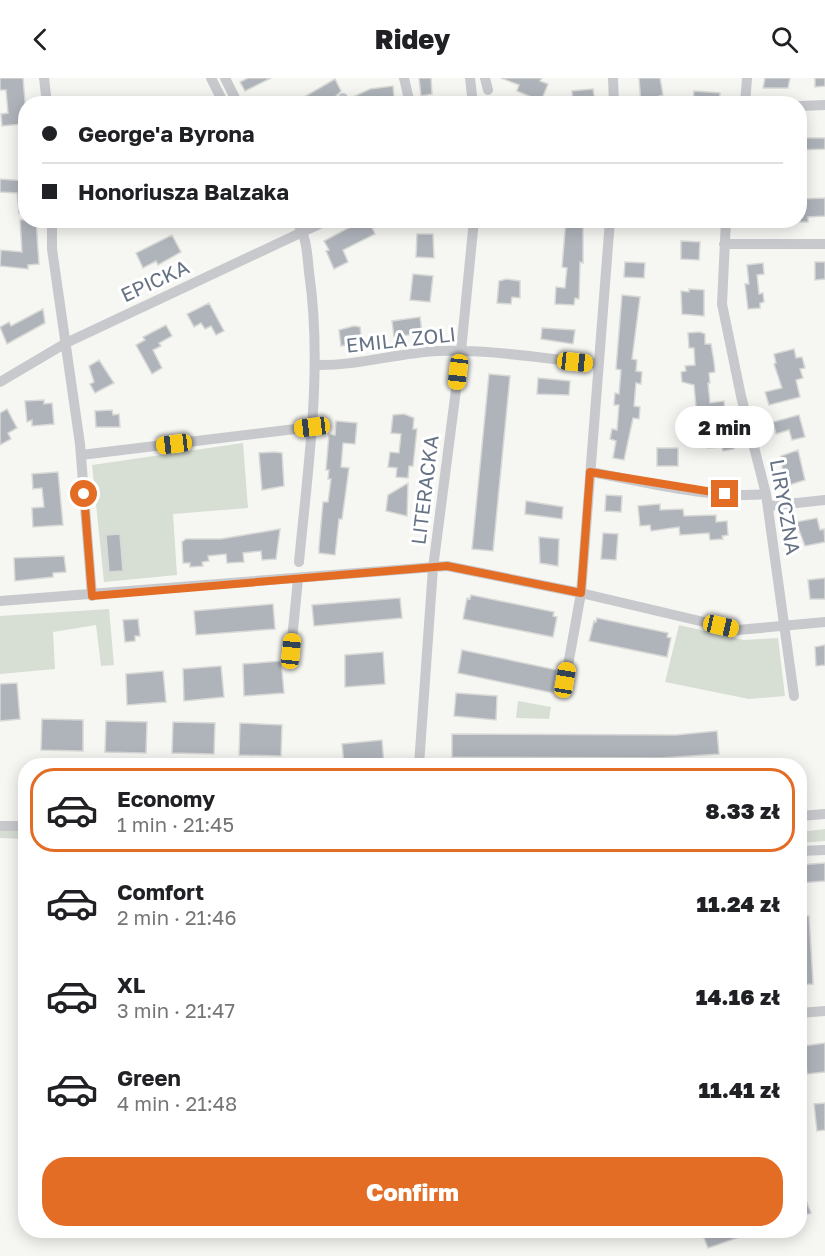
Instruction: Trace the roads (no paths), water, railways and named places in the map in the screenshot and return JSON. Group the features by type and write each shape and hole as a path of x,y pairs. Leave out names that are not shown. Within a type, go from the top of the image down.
{"street":[{"path":"44,78 46,96"},
{"path":"211,78 220,96"},
{"path":"225,78 234,96"},
{"path":"404,78 408,96"},
{"path":"470,78 472,96"},
{"path":"485,78 488,90"},
{"path":"613,78 614,96"},
{"path":"746,96 747,78"},
{"path":"807,106 825,105"},
{"path":"52,228 52,249 81,455 92,596"},
{"path":"299,562 316,365 313,296 304,231 302,228"},
{"name":"EPICKA","path":"0,382 66,343 311,228"},
{"name":"LITERACKA","path":"419,758 433,568 461,351 473,228"},
{"path":"563,693 581,593 609,228"},
{"name":"LIRYCZNA","path":"725,228 722,304 769,506 794,696"},
{"path":"724,244 825,244"},
{"name":"EMILA ZOLI","path":"316,365 348,365 408,355 461,351 598,364"},
{"path":"81,455 312,427"},
{"path":"590,472 707,493 742,496 766,494"},
{"path":"769,506 825,500"},
{"path":"0,601 92,596 447,566 581,593 738,630 825,622"},
{"path":"291,651 298,579"},
{"path":"807,815 825,813"},
{"path":"0,826 18,826"},
{"path":"807,850 825,850"},
{"path":"807,1012 825,1011"}]}
